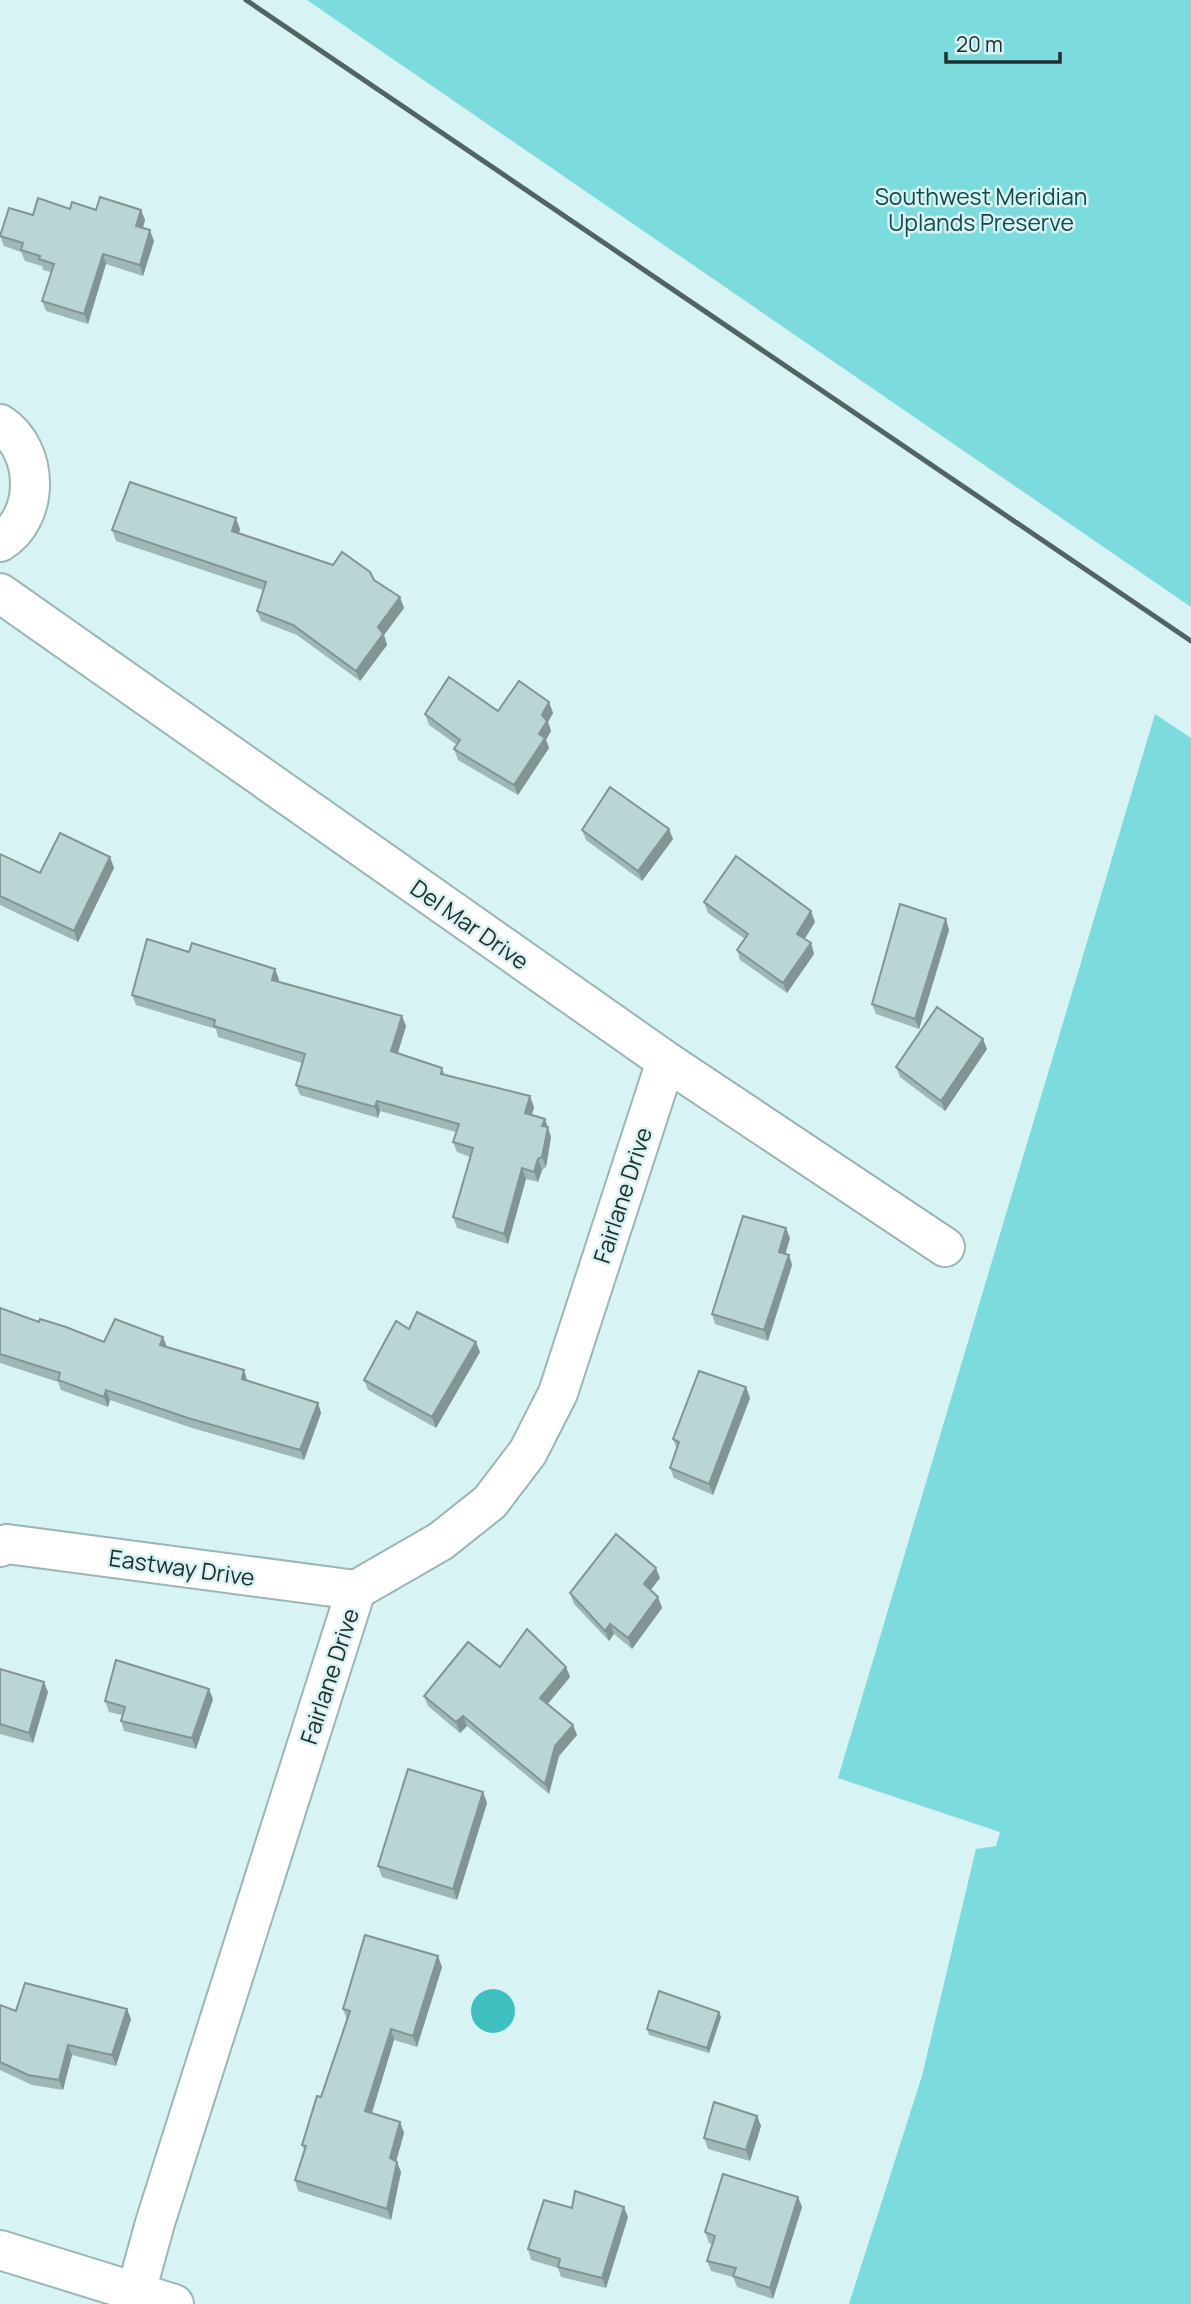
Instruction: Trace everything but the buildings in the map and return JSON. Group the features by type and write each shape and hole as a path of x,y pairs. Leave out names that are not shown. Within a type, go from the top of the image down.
{"street":[{"path":"0,424 20,444 28,464 31,484 27,504 18,523 0,542"},
{"name":"Del Mar Drive","path":"0,593 666,1061 945,1247"},
{"name":"Fairlane Drive","path":"136,2292 155,2223 356,1590 441,1541 490,1502 528,1452 558,1393 666,1061"},
{"name":"Eastway Drive","path":"3,1543 356,1590"},
{"path":"0,2250 174,2304"}],"green space":[{"name":"Southwest Meridian Uplands Preserve","path":"307,0 1191,0 1191,607"},
{"path":"1155,714 1191,738 1191,2304 849,2304 922,2076 976,1849 996,1846 1000,1832 838,1778"}],"shaded area":[{"path":"493,1989 509,1995 515,2011 509,2027 493,2033 477,2027 471,2011 477,1995"}],"railway":[{"path":"246,0 1191,641"}]}
